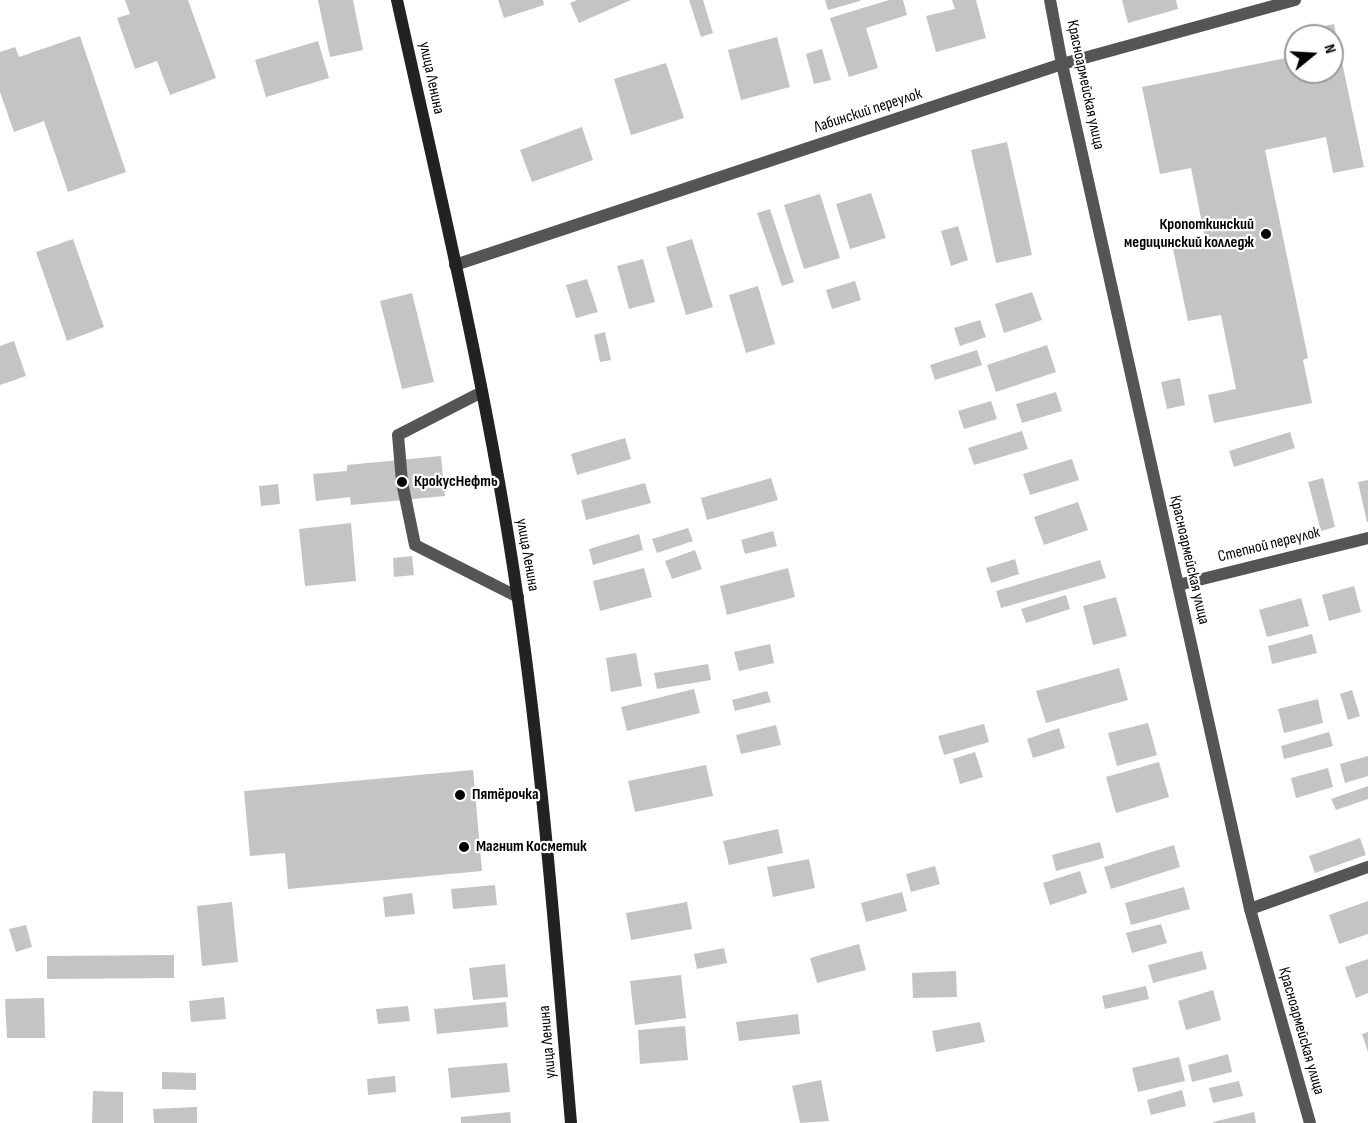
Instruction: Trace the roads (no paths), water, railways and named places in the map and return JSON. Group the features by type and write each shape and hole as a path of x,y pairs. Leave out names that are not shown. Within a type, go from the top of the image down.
{"main road":[{"name":"улица Ленина","path":"397,0 482,392 518,597 540,758 572,1123"}],"street":[{"name":"Красноармейская улица","path":"1050,0 1062,64 1250,909 1310,1123"},
{"name":"Лабинский переулок","path":"455,265 1062,64 1295,0"},
{"path":"482,392 398,435 402,482 416,545 518,597"},
{"name":"Степной переулок","path":"1178,585 1368,538"},
{"path":"1250,909 1368,867"}],"place":[{"name":"Кропоткинский медицинский колледж","path":"1266,234"},
{"name":"КрокусНефть","path":"402,482"},
{"name":"Пятёрочка","path":"460,795"},
{"name":"Магнит Косметик","path":"464,847"}]}
